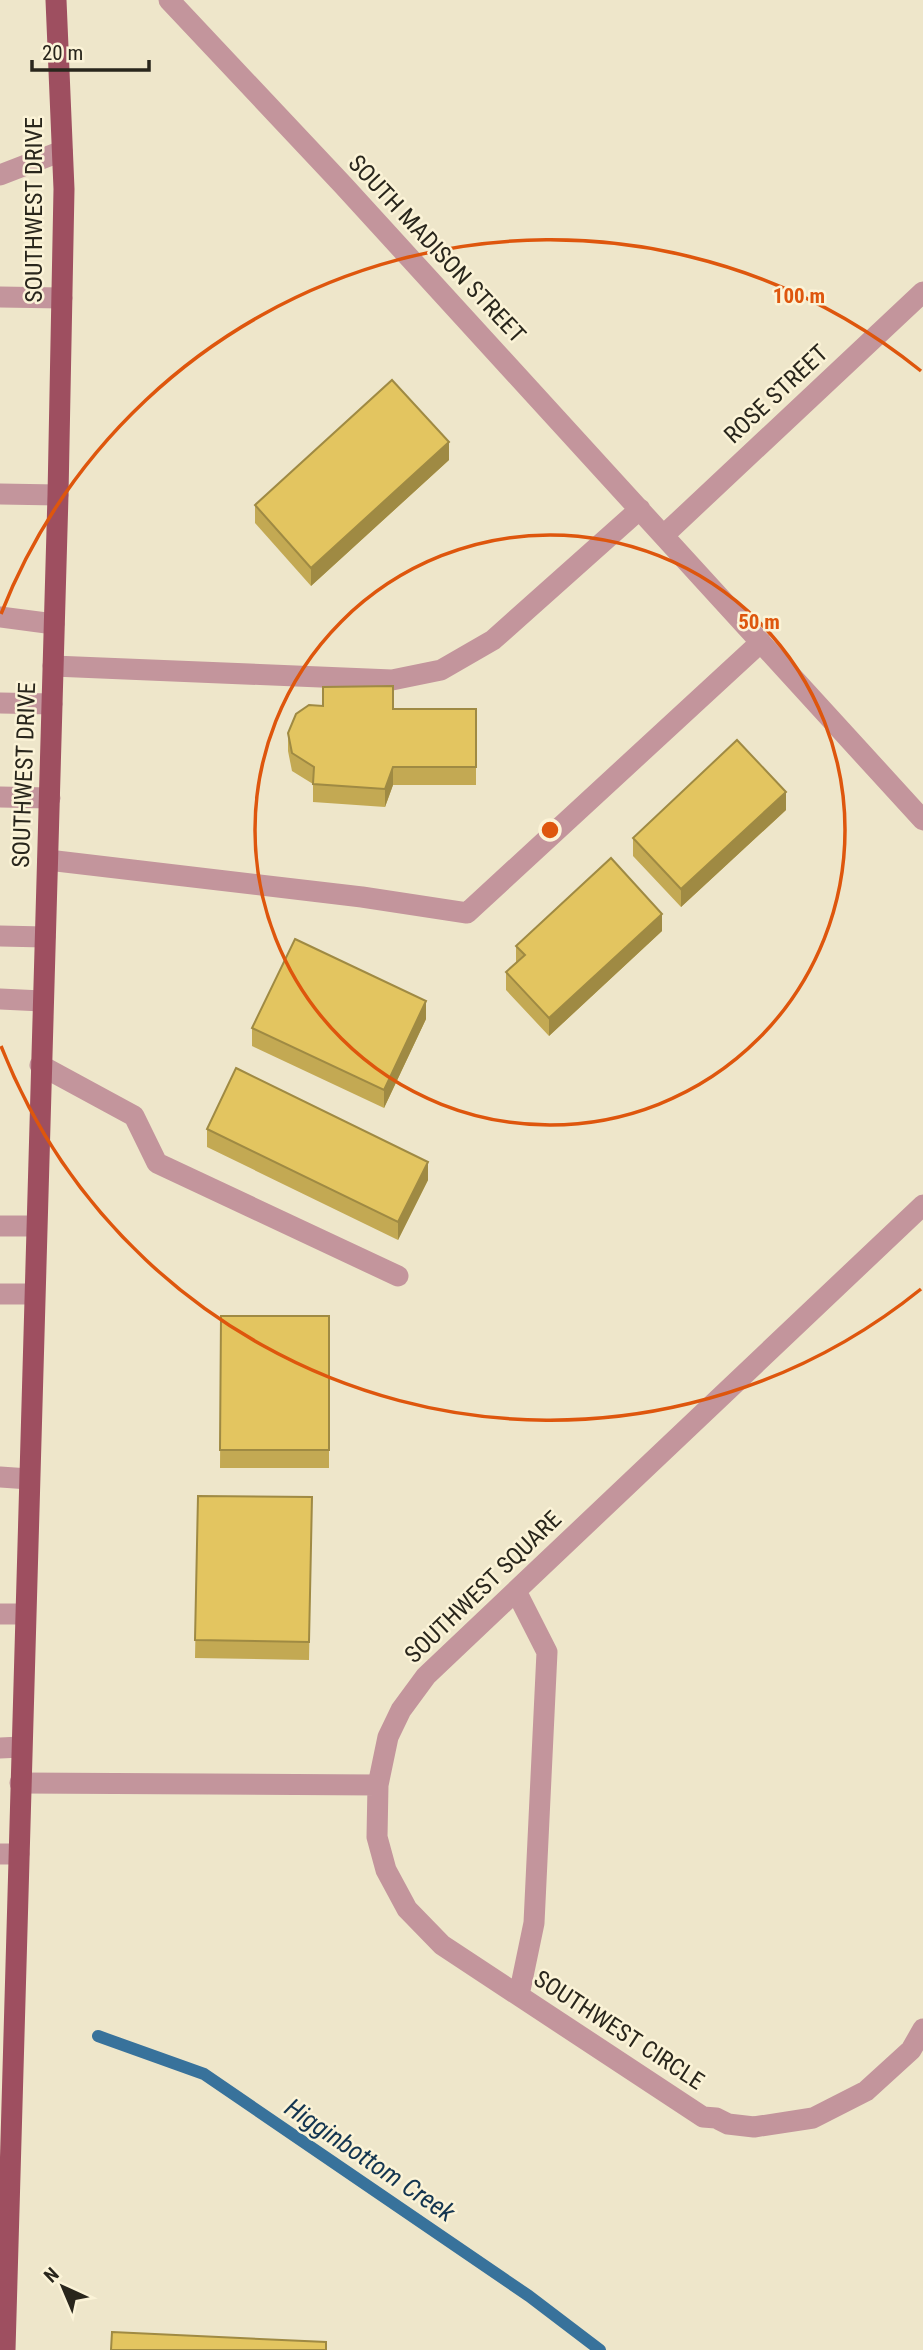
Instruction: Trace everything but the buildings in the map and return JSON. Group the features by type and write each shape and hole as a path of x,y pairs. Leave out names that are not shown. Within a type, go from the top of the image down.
{"main road":[{"name":"SOUTHWEST DRIVE","path":"5,2350 10,1854 20,1783 10,1747 24,1614 58,495 62,151 56,0"}],"street":[{"name":"SOUTH MADISON STREET","path":"169,0 353,195 664,535"},
{"path":"0,175 62,151"},
{"name":"ROSE STREET","path":"664,535 923,292"},
{"path":"0,297 62,298"},
{"path":"0,494 58,495"},
{"path":"53,666 392,680 440,670 493,640 640,509"},
{"path":"664,535 923,820"},
{"path":"0,617 54,624"},
{"path":"48,860 362,897 467,913 761,642"},
{"path":"0,703 52,704"},
{"path":"0,797 50,799"},
{"path":"0,936 45,937"},
{"path":"0,999 42,1001"},
{"path":"40,1065 134,1116 157,1163 398,1276"},
{"name":"SOUTHWEST SQUARE","path":"377,1785 388,1737 401,1710 426,1676 923,1205"},
{"path":"0,1226 36,1226"},
{"path":"0,1294 34,1294"},
{"path":"0,1477 29,1479"},
{"path":"516,1591 547,1652 534,1923 519,1995"},
{"path":"0,1614 24,1614"},
{"path":"20,1783 377,1785"},
{"name":"SOUTHWEST CIRCLE","path":"377,1785 377,1837 386,1870 407,1909 442,1945 703,2116 716,2118 727,2124 754,2127 813,2118 866,2091 911,2050 923,2029"}],"waterway":[{"name":"Higginbottom Creek","path":"98,2036 204,2074 529,2296 600,2350"}]}
